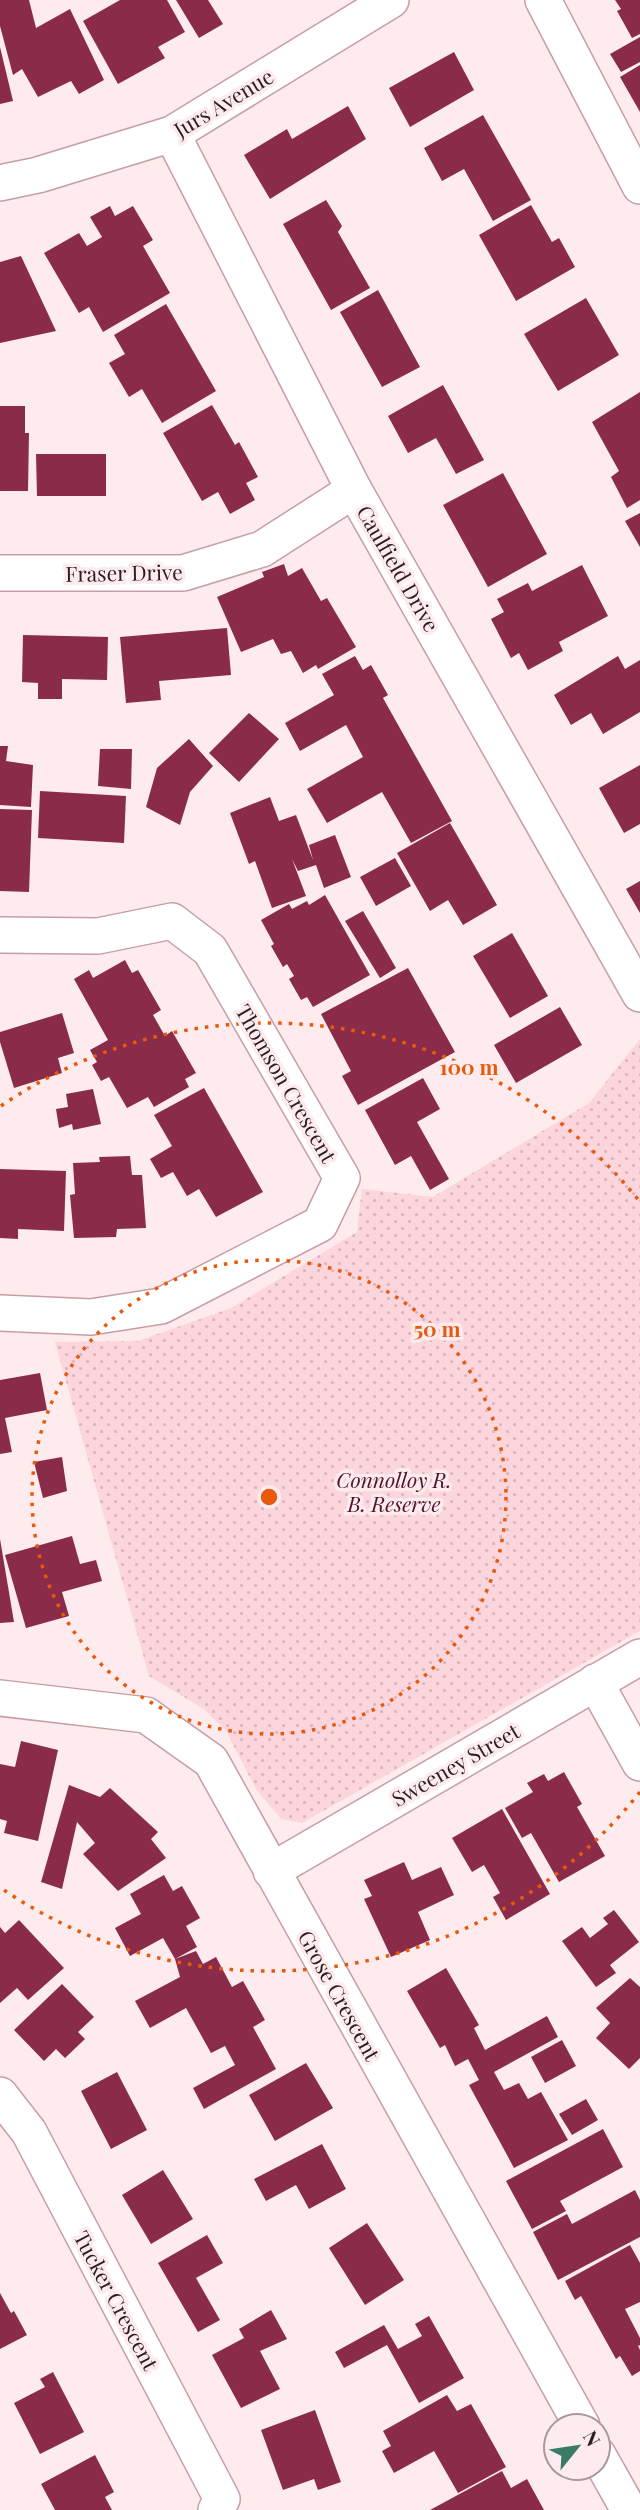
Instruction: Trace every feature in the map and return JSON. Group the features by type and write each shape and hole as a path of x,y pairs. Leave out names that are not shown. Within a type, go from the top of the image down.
{"street":[{"name":"Jurs Avenue","path":"0,183 38,175 172,134 391,0"},
{"path":"543,0 640,186"},
{"name":"Caulfield Drive","path":"172,134 354,490 640,995"},
{"name":"Fraser Drive","path":"0,573 183,573 262,549 354,490"},
{"name":"Thomson Crescent","path":"0,935 98,936 172,921 210,950 342,1178 320,1224 162,1306 91,1317 0,1313"},
{"name":"Sweeney Street","path":"271,1871 640,1657"},
{"path":"595,1682 640,1763"},
{"name":"Grose Crescent","path":"0,1698 146,1715 211,1761 574,2412"},
{"name":"Tucker Crescent","path":"0,2095 29,2132 222,2499 216,2510"},
{"path":"612,2480 629,2510"}],"green space":[{"name":"Connolloy R. B. Reserve","path":"640,1039 640,1631 302,1823 281,1819 256,1789 226,1731 204,1709 149,1676 55,1342 138,1341 231,1308 357,1232 362,1189 433,1197 589,1103"}],"building":[{"path":"0,0 29,0 36,28 70,9 104,80 79,94 71,81 38,97 22,69 13,75 0,26"},
{"path":"120,0 167,0 185,32 158,47 165,58 118,84 83,21"},
{"path":"176,0 208,0 223,24 199,38"},
{"path":"615,0 640,0 640,34 632,38 617,11 621,9"},
{"path":"640,37 640,62 621,72 610,54"},
{"path":"0,47 13,101 0,104"},
{"path":"454,52 474,90 410,127 389,88"},
{"path":"640,65 640,112 620,77"},
{"path":"348,106 366,139 270,199 244,155 287,129 292,139"},
{"path":"483,115 531,200 493,221 464,169 442,181 424,148"},
{"path":"326,200 342,226 338,232 370,288 331,310 283,224"},
{"path":"531,205 552,242 559,238 575,267 516,301 479,235"},
{"path":"110,206 115,216 133,206 153,240 143,246 170,293 103,332 89,307 79,313 44,253 79,233 87,246 102,237 90,217"},
{"path":"21,256 56,331 0,343 0,262"},
{"path":"378,290 420,367 382,387 340,312"},
{"path":"586,298 619,355 558,391 524,334"},
{"path":"166,304 216,391 162,423 142,389 129,397 109,363 125,354 114,335"},
{"path":"443,385 484,460 456,474 436,438 408,453 388,416"},
{"path":"640,392 640,500 627,508 611,477 619,471 592,422"},
{"path":"212,405 235,445 239,442 258,477 246,483 255,500 230,514 218,492 202,501 163,433"},
{"path":"0,406 25,406 25,433 29,433 28,491 0,491"},
{"path":"36,454 106,454 106,496 37,496"},
{"path":"503,473 547,554 488,587 443,505"},
{"path":"640,513 640,547 625,521"},
{"path":"284,564 288,576 302,568 321,601 327,598 356,647 318,669 316,665 303,673 291,651 281,654 273,639 241,652 217,597 264,577 262,572"},
{"path":"582,565 608,616 559,642 563,651 528,670 519,653 511,658 491,619 504,612 497,599 528,583 532,591"},
{"path":"227,628 231,675 159,681 161,700 126,703 120,637"},
{"path":"23,635 108,637 107,680 62,679 62,699 38,699 38,683 22,682"},
{"path":"355,656 363,670 371,665 388,695 383,698 452,821 411,843 382,792 327,823 307,789 363,757 346,725 300,751 285,723 334,695 322,674"},
{"path":"618,656 625,669 640,660 640,712 603,734 591,713 571,725 554,695"},
{"path":"249,713 279,739 239,782 209,753"},
{"path":"189,739 213,766 190,792 180,825 146,807 157,768"},
{"path":"0,746 8,746 6,761 33,765 31,807 0,805"},
{"path":"100,749 132,749 131,789 98,786"},
{"path":"640,765 640,824 624,833 599,788"},
{"path":"40,791 126,796 124,843 38,838"},
{"path":"270,797 279,821 296,815 313,860 309,845 335,835 351,877 324,888 316,865 298,871 292,859 306,896 272,908 255,861 249,864 230,813"},
{"path":"0,809 32,810 29,892 0,891"},
{"path":"450,823 497,905 463,925 448,900 430,911 397,853"},
{"path":"395,858 411,886 376,906 360,877"},
{"path":"640,881 640,913 626,889"},
{"path":"325,895 370,975 313,1007 307,997 301,1000 289,979 294,976 287,964 283,967 261,920 289,904 292,909 307,901 309,905"},
{"path":"363,911 396,968 380,978 345,921"},
{"path":"512,933 548,996 510,1018 473,956"},
{"path":"125,960 132,973 138,970 161,1010 153,1015 165,1036 172,1031 196,1073 185,1079 189,1087 154,1107 148,1097 127,1108 109,1077 101,1081 92,1065 97,1062 90,1050 108,1040 74,979 89,970 93,978"},
{"path":"408,968 455,1052 358,1105 342,1076 351,1071 321,1014"},
{"path":"560,1007 582,1045 516,1083 494,1045"},
{"path":"62,1013 74,1053 58,1058 62,1073 14,1088 0,1042 0,1032"},
{"path":"423,1078 440,1109 417,1122 449,1179 430,1190 411,1156 395,1165 365,1110"},
{"path":"204,1088 263,1192 216,1217 199,1189 187,1196 173,1172 161,1178 150,1159 172,1146 154,1115"},
{"path":"93,1089 101,1124 73,1130 72,1124 59,1128 56,1109 68,1107 66,1094"},
{"path":"130,1156 132,1175 142,1175 146,1228 117,1229 116,1237 74,1238 70,1195 75,1194 73,1163 100,1162 99,1157"},
{"path":"0,1169 66,1171 64,1231 18,1229 18,1239 0,1238"},
{"path":"40,1373 47,1410 5,1418 12,1452 0,1454 0,1380"},
{"path":"62,1457 67,1491 43,1498 34,1462"},
{"path":"72,1536 80,1564 96,1560 102,1581 62,1592 69,1616 26,1628 5,1555"},
{"path":"0,1539 14,1622 0,1623"},
{"path":"21,1741 58,1750 38,1841 4,1833 7,1821 0,1819 0,1764 15,1767"},
{"path":"564,1772 582,1804 577,1807 605,1856 559,1882 531,1833 522,1838 505,1808 533,1792 527,1783 544,1774 548,1781"},
{"path":"69,1785 100,1797 110,1788 158,1832 151,1839 166,1858 118,1891 83,1854 95,1843 77,1822 62,1889 41,1882"},
{"path":"502,1809 550,1894 506,1920 493,1897 500,1893 484,1865 472,1872 452,1838"},
{"path":"404,1862 412,1880 441,1867 454,1895 418,1912 430,1940 391,1957 364,1899 372,1896 364,1880"},
{"path":"164,1875 173,1891 182,1886 200,1918 186,1926 197,1947 175,1959 163,1938 130,1956 115,1928 141,1914 130,1894"},
{"path":"614,1910 639,1942 610,1965 616,1973 596,1987 562,1941 582,1927 590,1938 608,1924 603,1918"},
{"path":"19,1920 64,1968 28,2000 17,1988 0,2003 0,1927 5,1933"},
{"path":"196,1951 203,1964 216,1957 232,1987 243,1981 265,2020 253,2027 276,2069 204,2109 193,2088 235,2065 225,2046 211,2053 186,2008 150,2028 135,2001 180,1977 175,1959"},
{"path":"446,1968 479,2025 474,2028 485,2050 547,2016 558,2037 494,2072 504,2090 519,2083 528,2099 541,2092 568,2140 514,2168 469,2085 479,2080 468,2059 455,2066 445,2045 440,2048 407,1991"},
{"path":"630,1978 640,1987 640,2058 629,2069 596,2038 610,2023 596,2008"},
{"path":"62,1984 94,2017 78,2032 85,2039 65,2058 56,2049 44,2061 14,2030"},
{"path":"562,2040 576,2066 545,2083 531,2057"},
{"path":"306,2063 333,2108 275,2141 249,2095"},
{"path":"117,2072 147,2130 111,2149 81,2091"},
{"path":"586,2099 598,2120 572,2135 559,2114"},
{"path":"603,2129 623,2167 560,2201 566,2211 532,2229 506,2181"},
{"path":"322,2144 346,2189 309,2209 296,2185 266,2201 254,2179"},
{"path":"163,2170 193,2219 151,2244 122,2195"},
{"path":"635,2190 640,2200 640,2237 558,2280 533,2232 567,2214 572,2224"},
{"path":"367,2223 404,2280 365,2305 329,2248"},
{"path":"207,2235 223,2263 196,2278 220,2320 198,2332 158,2263"},
{"path":"630,2245 640,2263 640,2302 625,2309 640,2338 640,2371 632,2376 620,2356 616,2359 581,2296 575,2300 565,2281"},
{"path":"0,2293 27,2335 0,2349"},
{"path":"271,2310 287,2339 260,2351 280,2389 241,2408 212,2355 244,2338 239,2329"},
{"path":"429,2316 464,2378 419,2403 387,2345 344,2368 335,2352 384,2325 398,2349 422,2336 415,2324"},
{"path":"53,2372 84,2432 40,2454 14,2403 45,2387 40,2379"},
{"path":"447,2395 457,2411 471,2404 506,2467 458,2493 434,2451 394,2473 382,2451 391,2446 383,2431"},
{"path":"315,2410 341,2482 318,2490 314,2479 283,2490 261,2430"},
{"path":"95,2455 114,2492 105,2497 112,2510 55,2510 41,2484"},
{"path":"502,2471 511,2488 527,2479 544,2510 430,2510"}]}
